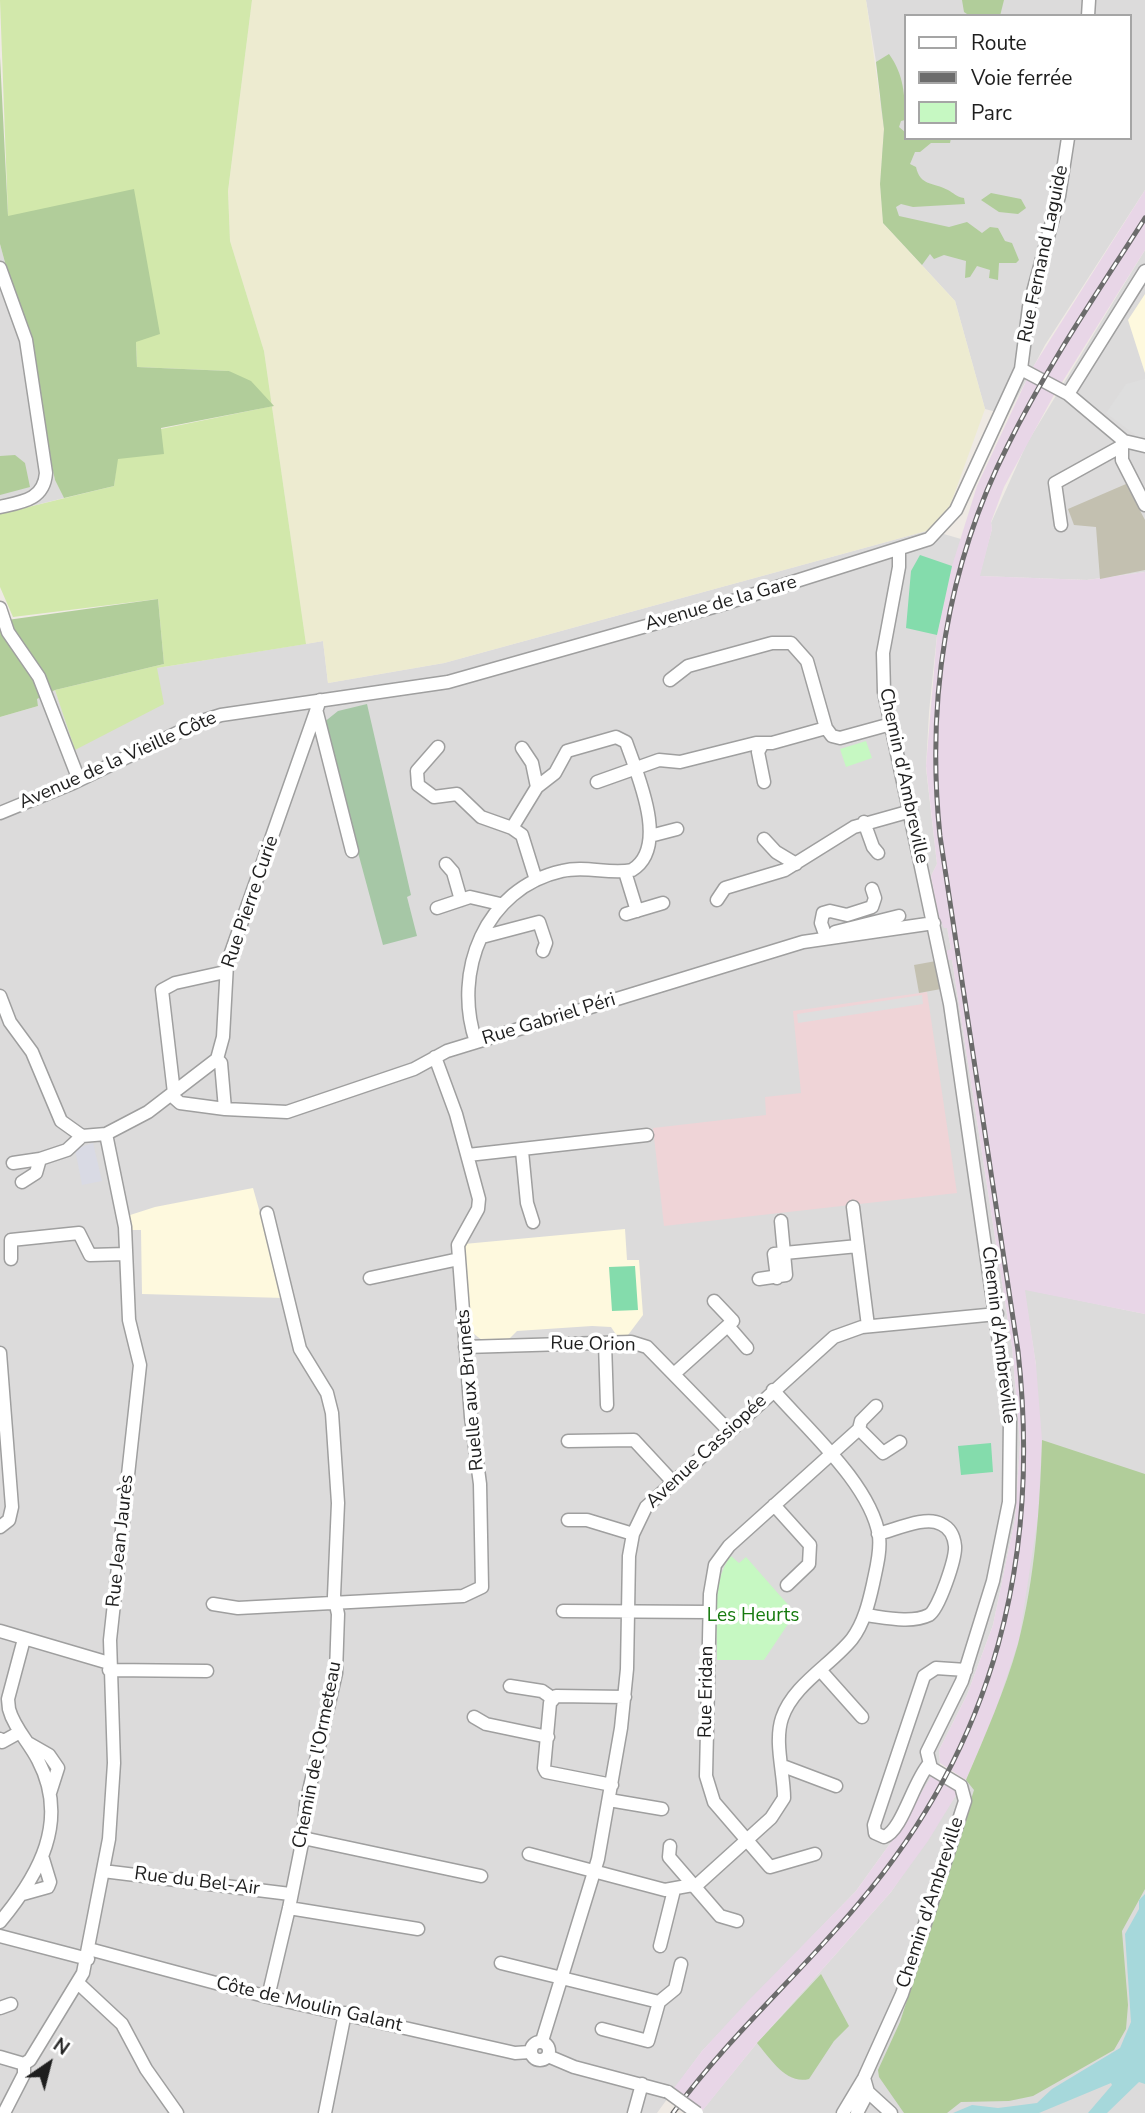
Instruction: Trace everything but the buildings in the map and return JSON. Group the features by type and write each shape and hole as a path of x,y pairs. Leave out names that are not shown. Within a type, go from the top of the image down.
{"street":[{"name":"Rue Fernand Laguide","path":"1021,369 1027,318 1059,196 1068,140"},
{"path":"0,268 26,340 46,473 42,489 34,497 0,507"},
{"path":"1068,394 1145,271"},
{"path":"1021,369 1068,394 1122,444 1122,460 1145,505"},
{"name":"Avenue de la Gare","path":"318,706 448,682 717,606 929,539 951,518 1021,369"},
{"path":"1061,525 1055,483 1122,444 1145,446"},
{"name":"Chemin d'Ambreville","path":"864,2078 902,1994 966,1799 961,1786 931,1769 929,1745 966,1670 993,1581 1009,1502 1010,1419 997,1314 950,1004 884,692 882,668 899,567 899,550"},
{"path":"0,608 8,632 39,677 79,780"},
{"path":"670,680 688,666 772,643 792,643 807,660 826,728 832,736 840,737 891,724"},
{"path":"318,706 352,851"},
{"name":"Avenue de la Vieille Côte","path":"0,813 79,780 202,721 318,706"},
{"name":"Rue Pierre Curie","path":"217,1059 223,1037 225,972 318,706"},
{"path":"597,782 659,760 680,762 826,728"},
{"path":"477,1042 467,991 470,970 482,937 500,904 536,880 562,871 583,868 625,872 639,866 645,858 650,822 626,742 616,737 568,751 555,773 537,787 506,826"},
{"path":"763,743 758,752 764,782"},
{"path":"438,747 417,771 418,785 434,797 457,794 477,814 522,835 536,880"},
{"path":"522,748 532,763 537,787"},
{"path":"717,900 725,888 771,876 796,864 864,822 911,811"},
{"path":"864,822 878,853"},
{"path":"650,836 677,829"},
{"path":"764,839 776,852 796,864"},
{"path":"446,864 453,872 461,900"},
{"path":"625,872 631,912 663,904"},
{"path":"872,889 875,898 872,907 847,915 830,911 823,913 821,923 826,937 842,929 899,916"},
{"path":"437,908 461,900 485,899 500,904"},
{"path":"482,937 539,922 547,943 543,951"},
{"name":"Rue Gabriel Péri","path":"173,1094 180,1103 225,1109 287,1112 419,1066 435,1057 477,1042 826,937 934,923"},
{"path":"173,1094 162,990 175,983 225,972"},
{"path":"0,996 3,1011 32,1052 61,1121 82,1136"},
{"name":"Ruelle aux Brunets","path":"336,1601 463,1596 482,1587 480,1484 465,1347 459,1259 461,1235 478,1209 479,1199 468,1155 435,1057"},
{"path":"13,1163 40,1159 67,1150 82,1136 106,1134 148,1112 217,1059 220,1063 225,1109"},
{"name":"Rue Jean Jaurès","path":"4,2113 24,2074 24,2064 30,2060 78,1983 88,1954 109,1839 114,1763 109,1666 140,1374 129,1320 125,1227 106,1134"},
{"path":"468,1155 647,1135"},
{"path":"522,1151 527,1203 533,1222"},
{"path":"22,1181 36,1174 40,1159"},
{"path":"853,1207 868,1326"},
{"name":"Chemin de l'Ormeteau","path":"267,1213 300,1349 327,1394 332,1413 338,1503 336,1673 306,1804 303,1838 268,1997"},
{"path":"780,1222 785,1254"},
{"path":"11,1259 6,1240 79,1233 90,1255 126,1254"},
{"path":"759,1279 777,1278 774,1254 858,1246"},
{"path":"370,1278 459,1259"},
{"path":"675,1374 733,1321 715,1301"},
{"name":"Avenue Cassiopée","path":"542,2041 594,1871 612,1785 625,1697 627,1612 633,1534 646,1507 728,1430 834,1337 868,1326 997,1314"},
{"path":"728,1326 747,1349"},
{"name":"Rue Orion","path":"465,1347 631,1342 647,1347 728,1430"},
{"path":"605,1343 607,1405"},
{"path":"0,1353 12,1507 9,1520 0,1527"},
{"path":"529,1854 674,1890 694,1886 781,1806 784,1798 780,1733 786,1708 797,1692 854,1636 865,1615 877,1563 878,1534 862,1494 773,1390"},
{"name":"Rue Eridan","path":"815,1854 772,1867 714,1802 706,1784 709,1612 717,1560 859,1429 861,1421 877,1406"},
{"path":"859,1429 883,1454 900,1442"},
{"path":"568,1441 634,1440 672,1481"},
{"path":"774,1505 810,1545 809,1564 787,1585"},
{"path":"568,1520 587,1520 633,1534"},
{"path":"865,1615 919,1619 932,1614 940,1601 956,1548 951,1532 940,1523 929,1521 878,1534"},
{"path":"213,1604 238,1608 336,1601"},
{"path":"563,1611 709,1612"},
{"path":"0,1631 109,1666 207,1671"},
{"path":"0,1922 23,1894 43,1859 50,1838 50,1793 43,1769 9,1709 8,1699 24,1639"},
{"path":"929,1764 911,1791 894,1831 884,1837 875,1833 874,1825 926,1673 936,1668 966,1670"},
{"path":"821,1671 862,1717"},
{"path":"510,1686 542,1691 552,1698 625,1697"},
{"path":"552,1698 544,1768 546,1772 612,1785"},
{"path":"0,1722 9,1709"},
{"path":"474,1717 486,1724 548,1737"},
{"path":"0,1739 2,1742 20,1732"},
{"path":"783,1766 836,1786"},
{"path":"609,1800 662,1809"},
{"path":"303,1838 481,1876"},
{"path":"670,1846 669,1857 720,1916 737,1921"},
{"name":"Rue du Bel-Air","path":"103,1871 290,1894"},
{"path":"660,1946 674,1890"},
{"path":"289,1908 418,1929"},
{"path":"0,1928 0,1937"},
{"name":"Côte de Moulin Galant","path":"0,1937 88,1954 515,2053 530,2052 539,2060 548,2056 574,2067 668,2092 697,2113"},
{"path":"501,1963 659,2002"},
{"path":"602,2029 649,2041 659,2002 675,1989 681,1964"},
{"path":"78,1983 122,2024 146,2069 177,2113"},
{"path":"325,2113 345,2013"},
{"path":"530,2052 534,2043 542,2041 548,2047 548,2056"},
{"path":"0,2057 24,2064"},
{"path":"864,2078 868,2092 891,2113"},
{"path":"843,2113 864,2078"},
{"path":"634,2113 642,2084"},
{"path":"857,2113 868,2092"}],"shaded area":[{"path":"252,0 866,0 884,129 880,184 883,223 955,301 985,409 950,506 930,530 444,663 328,683 323,641 306,644 264,351 230,241 228,191"},
{"path":"866,0 1145,0 1145,190 1045,345 1008,415 985,409 955,301 883,223 880,86"},
{"path":"1145,190 1145,250 1061,384 1033,367"},
{"path":"0,244 10,281 31,333 48,448 55,480 64,498 0,514"},
{"path":"1145,250 1145,572 1087,580 979,576 992,529 991,523 1027,443"},
{"path":"1145,294 1145,373 1128,320"},
{"path":"1027,379 1055,393 1004,487 991,522 992,529 980,576 1087,580 1145,572 1145,1314 1025,1290 1036,1365 1042,1440 1038,1516 1019,1640 994,1715 966,1780 940,1763 939,1750 967,1695 993,1625 1015,1519 1020,1443 1012,1347 952,960 947,960 946,951 951,949 947,928 944,928 939,918 931,876 937,864 926,766 937,635 952,566 977,486"},
{"path":"1145,379 1145,436 1138,437 1106,413 1126,384"},
{"path":"1126,484 1145,520 1145,570 1100,579 1096,527 1074,525 1068,509"},
{"path":"930,530 961,539 937,635 929,712 926,768 937,864 931,876 939,918 947,927 951,950 947,960 952,960 1012,1347 1020,1443 1015,1519 993,1625 967,1695 939,1750 940,1763 894,1838 856,1891 702,2051 657,2113 0,2113 0,717 38,706 36,699 55,690 76,749 157,668 323,641 328,683 444,663"},
{"path":"936,961 941,989 919,993 914,965"},
{"path":"927,992 957,1193 664,1226 653,1128 766,1115 765,1097 801,1093 793,1011"},
{"path":"922,995 923,1004 798,1023 797,1014"},
{"path":"93,1143 102,1181 82,1185 75,1149"},
{"path":"253,1188 284,1298 142,1294 141,1230 130,1230 127,1216 155,1207"},
{"path":"625,1229 627,1260 639,1260 643,1315 628,1335 617,1336 611,1327 592,1326 517,1331 508,1340 483,1341 469,1330 464,1244"},
{"path":"1024,1289 1145,1314 1145,2113 700,2113 757,2043 891,1892 966,1780 994,1715 1036,1365"},
{"path":"932,1775 958,1792 928,1841 891,1892 757,2043 703,2110 674,2088 702,2051 747,2002 856,1891 894,1838"}],"green space":[{"path":"0,0 252,0 228,191 230,241 264,351 272,405 229,371 137,367 136,342 8,216"},
{"path":"962,0 1004,0 1000,14 964,12"},
{"path":"889,54 898,70 904,94 904,120 899,127 904,131 904,140 951,140 950,143 931,143 920,152 915,152 910,164 916,167 924,181 964,198 965,204 913,207 901,204 896,207 899,216 949,227 967,222 982,233 990,227 998,228 1005,241 1012,243 1019,260 1016,263 999,263 998,280 989,278 990,270 977,266 970,277 965,278 966,261 944,255 934,259 930,254 922,265 883,223 880,184 884,129 876,62"},
{"path":"0,57 8,216 134,189 160,334 136,342 137,367 229,371 251,381 274,406 161,428 164,454 118,459 114,486 64,498 55,480 48,448 31,333 10,281 0,244"},
{"path":"991,193 1021,199 1026,208 1018,214 999,212 981,200"},
{"path":"272,406 306,644 157,668 164,704 75,750 55,690 164,664 158,599 13,617 0,587 0,514 114,486 117,459 161,429"},
{"path":"15,455 25,463 30,487 0,495 0,456"},
{"path":"920,555 952,566 937,635 906,628 911,571"},
{"path":"158,599 164,664 55,690 37,699 38,706 0,717 0,621"},
{"path":"367,704 411,895 407,897 417,936 383,945 323,723 338,711"},
{"path":"866,741 872,758 846,767 840,749"},
{"path":"635,1266 638,1310 612,1311 609,1267"},
{"path":"1042,1440 1145,1474 1145,1889 1122,1931 1128,2005 1126,2029 1114,2050 1033,2096 1009,2101 961,2102 947,2113 904,2113 879,2077 878,2070 900,2022 974,1790 966,1780 1001,1696 1018,1644 1029,1594 1036,1542"},
{"path":"991,1443 993,1472 961,1475 958,1446"},
{"name":"Les Heurts","path":"731,1556 739,1563 746,1557 798,1616 788,1624 764,1660 717,1660 718,1592 724,1566"},
{"path":"821,1974 849,2026 834,2041 809,2079 801,2080 779,2069 757,2043"}],"water":[{"path":"1145,1894 1145,2084 1139,2082 1107,2113 1088,2113 1111,2083 1039,2113 953,2113 972,2105 998,2108 1037,2103 1052,2089 1120,2048 1131,2022 1125,1934 1139,1909 1139,1900"}],"railway":[{"path":"673,2113 740,2032 859,1903 906,1842 944,1778 975,1713 998,1645 1014,1574 1022,1502 1023,1428 1018,1351 940,836 936,785 939,685 945,636 956,587 969,539 987,491 1039,387 1145,218"}]}
